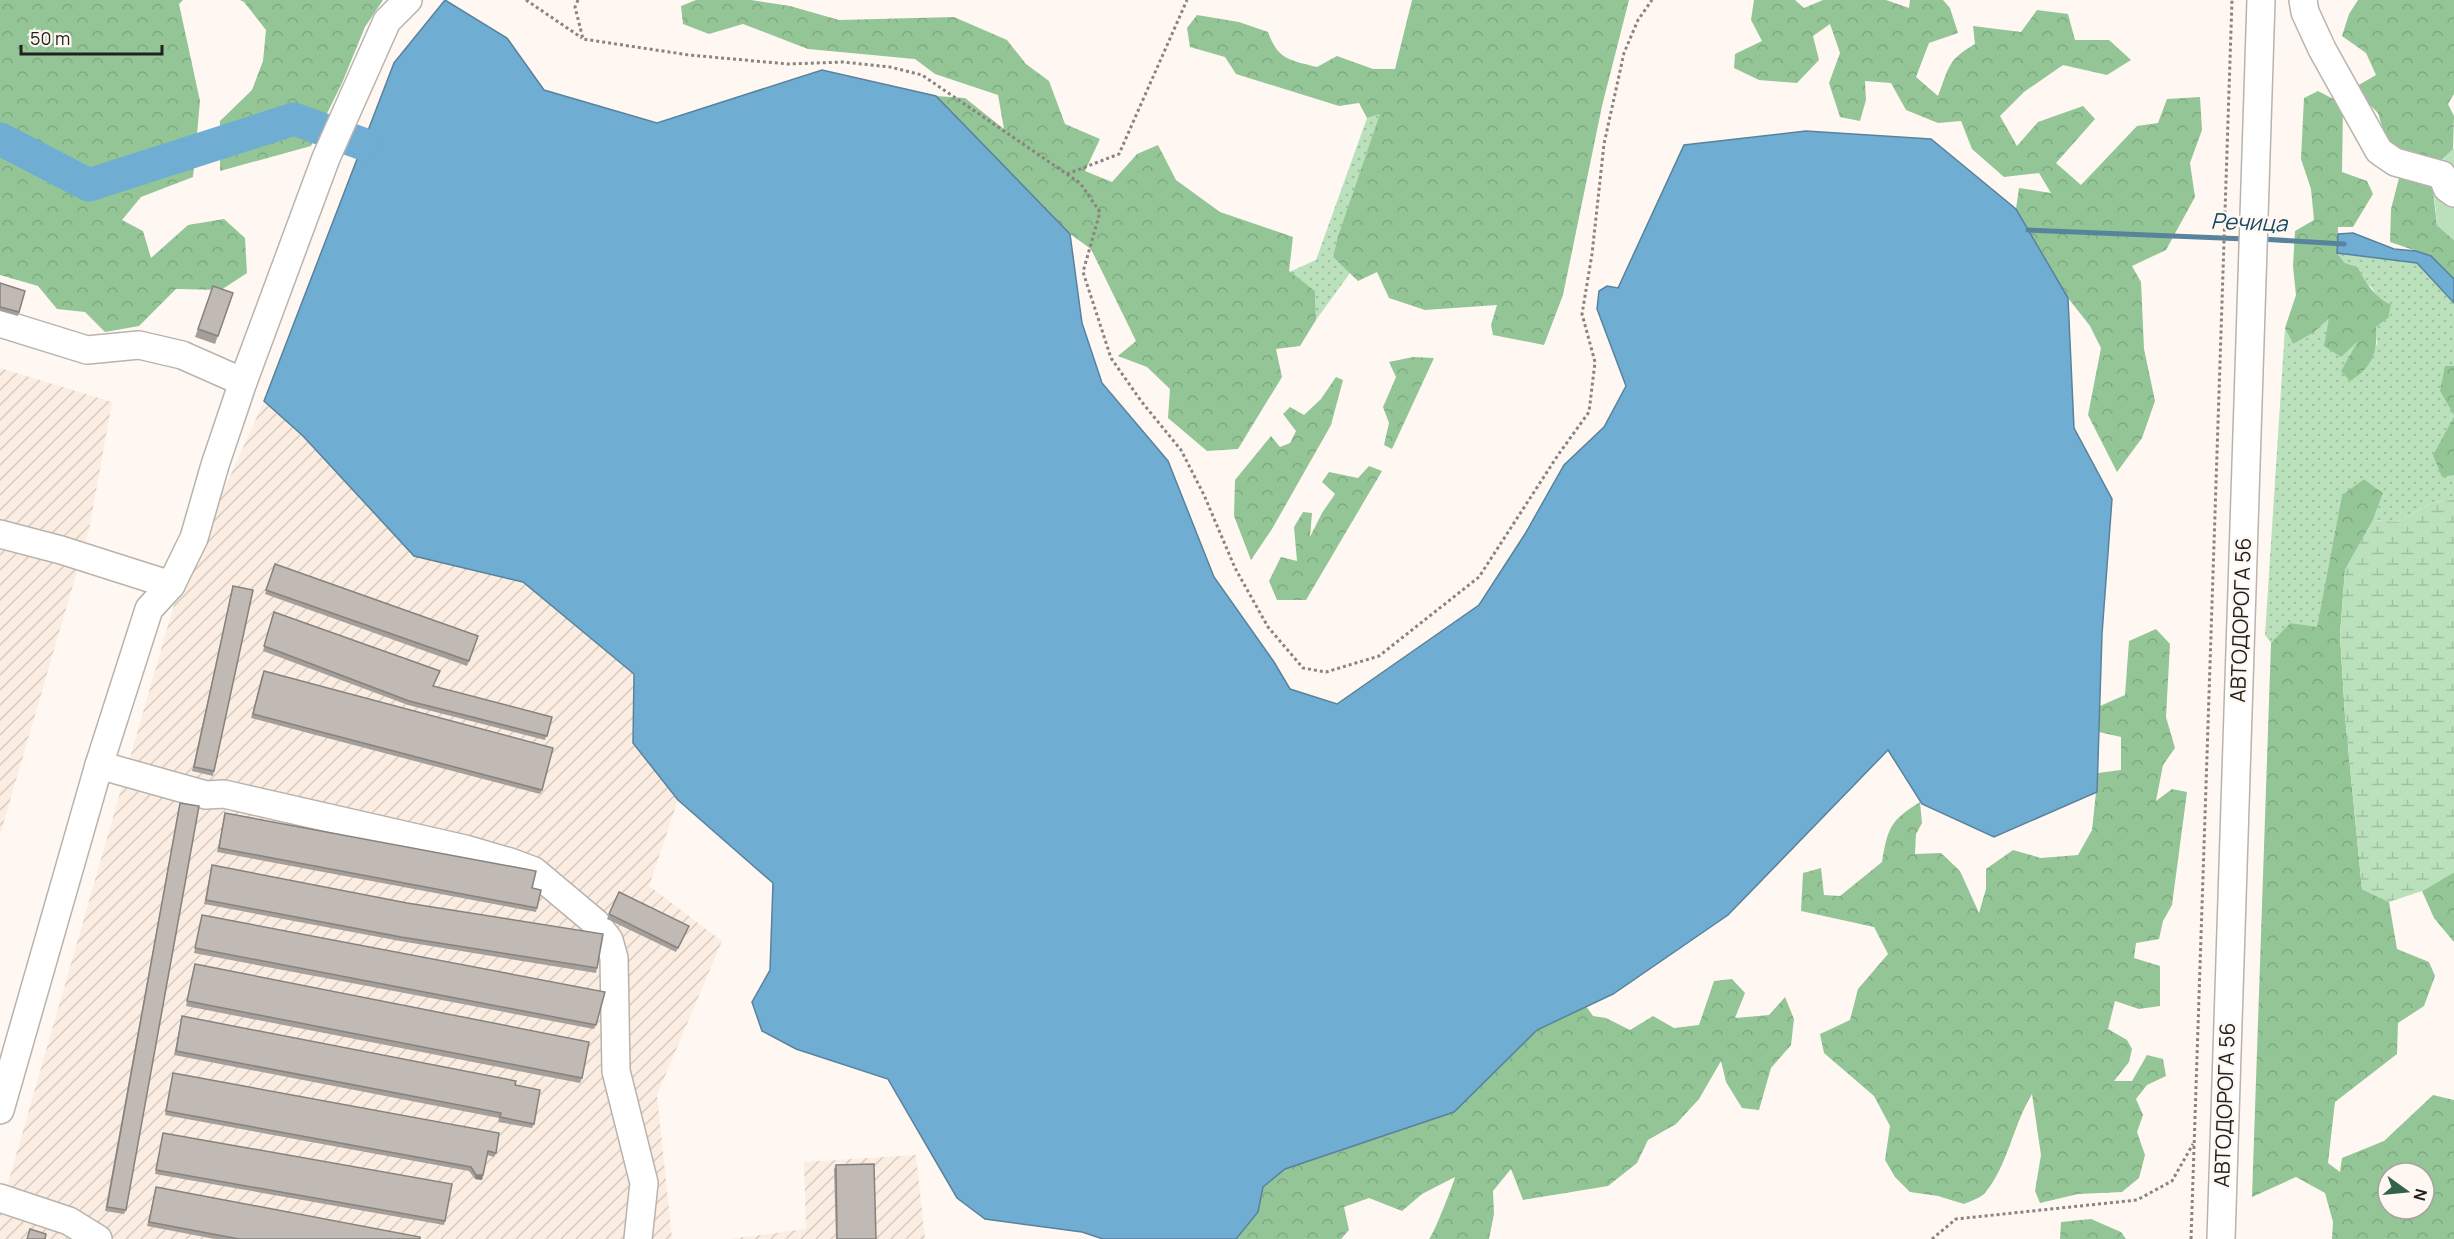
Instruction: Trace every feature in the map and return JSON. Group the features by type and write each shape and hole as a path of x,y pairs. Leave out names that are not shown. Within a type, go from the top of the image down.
{"street":[{"path":"0,1110 99,765 149,609 171,585 194,538 215,465 243,382 326,158 387,21 408,0"},
{"name":"АВТОДОРОГА 56","path":"2221,1239 2261,0"},
{"path":"2303,0 2305,12 2322,49 2379,151 2394,162 2450,178"},
{"path":"0,323 87,350 139,345 182,355 243,382"},
{"path":"0,534 61,550 171,585"},
{"path":"99,765 206,795 224,794 465,849 510,862 534,871 578,906 596,923 609,940 614,958 616,1071 644,1183 638,1239"},
{"path":"0,1198 69,1221 98,1239"}],"path":[{"path":"526,0 583,39 689,55 788,64 843,62 890,67 922,75 1080,183 1100,212 1083,272 1111,358 1141,401 1181,450 1204,495 1234,568 1268,627 1303,668 1326,672 1379,656 1439,611 1479,577 1557,455 1589,412 1595,362 1582,314 1592,254 1604,144 1624,53 1638,20 1652,0"},
{"path":"578,0 575,7 583,39"},
{"path":"1067,174 1119,154 1187,0"},
{"path":"2191,1239 2232,0"},
{"path":"1932,1239 1956,1219 2137,1200 2172,1181 2194,1142"}],"shaded area":[{"path":"0,368 112,402 89,530 0,835"},
{"path":"264,401 303,436 414,556 523,582 634,674 633,743 678,800 649,886 722,941 657,1095 672,1239 0,1239 0,1211 177,594"},
{"path":"916,1155 925,1239 729,1239 806,1229 804,1162"}],"green space":[{"path":"0,0 183,0 179,4 200,101 193,177 141,197 122,220 143,231 151,258 188,225 224,219 245,238 247,273 221,290 176,289 139,326 105,332 85,312 57,309 38,286 0,275"},
{"path":"240,0 383,0 365,27 342,83 311,146 220,171 220,121 252,90 263,61 266,30"},
{"path":"696,0 751,0 790,6 839,20 954,17 1007,40 1026,64 1049,81 1065,124 1100,139 1085,171 1112,182 1137,154 1158,145 1176,180 1220,212 1293,237 1289,271 1315,291 1316,320 1300,346 1276,349 1282,377 1238,449 1207,451 1168,418 1170,389 1147,367 1118,356 1136,341 1091,249 1070,234 936,96 965,98 1004,129 998,95 935,74 915,59 808,49 743,24 709,34 683,24 681,6"},
{"path":"1412,0 1629,0 1602,106 1563,295 1544,345 1493,335 1491,325 1497,305 1425,310 1389,298 1377,272 1358,281 1333,257 1337,239 1380,114 1367,118 1359,103 1339,106 1236,74 1225,57 1190,47 1187,28 1197,15 1239,22 1268,32 1281,54 1299,63 1317,67 1337,56 1373,69 1395,69"},
{"path":"1754,0 1795,0 1804,8 1823,0 1886,0 1909,8 1910,0 1943,0 1950,8 1958,33 1929,43 1916,77 1938,96 1947,71 1954,60 1975,44 1973,26 2021,32 2037,10 2068,14 2075,40 2109,40 2131,60 2107,75 2063,65 2024,92 2000,116 2017,146 2038,122 2083,106 2095,119 2056,163 2081,185 2137,126 2158,123 2167,99 2200,97 2202,130 2190,163 2195,197 2166,250 2132,266 2141,282 2144,349 2155,401 2142,438 2117,472 2088,415 2101,348 2090,326 2068,298 2016,209 2019,188 2051,193 2039,173 2004,177 1972,149 1961,121 1938,123 1906,110 1891,83 1865,81 1866,100 1860,121 1840,117 1829,83 1840,53 1830,24 1813,36 1819,60 1797,83 1759,80 1734,68 1735,54 1762,41 1751,20"},
{"path":"2358,0 2454,0 2454,94 2448,104 2454,116 2453,149 2439,163 2398,151 2385,137 2378,113 2367,102 2357,86 2376,75 2366,53 2342,36 2349,14"},
{"path":"2318,91 2343,104 2342,172 2367,181 2373,194 2353,227 2338,227 2337,253 2345,263 2358,267 2371,289 2391,305 2388,318 2376,327 2376,344 2372,358 2364,371 2350,381 2341,371 2358,341 2341,357 2324,346 2329,318 2314,332 2293,344 2285,328 2296,295 2293,266 2295,231 2314,220 2311,189 2301,159 2304,98"},
{"path":"1381,113 1337,239 1333,257 1350,273 1316,320 1315,291 1289,272 1316,260 1367,118"},
{"path":"2454,148 2454,240 2437,225 2434,184 2438,167"},
{"path":"2399,178 2432,183 2437,225 2454,240 2454,279 2431,256 2390,242 2391,209"},
{"path":"2337,253 2417,263 2454,303 2454,499 2431,503 2397,522 2373,520 2383,493 2364,479 2342,495 2317,628 2290,623 2271,643 2265,635 2285,328 2293,344 2329,317 2360,339 2342,370 2350,381 2377,344 2376,327 2388,318 2380,300 2364,281 2358,267 2345,263"},
{"path":"1413,357 1434,358 1392,449 1384,445 1389,423 1383,407 1396,377 1389,362"},
{"path":"2445,366 2454,366 2454,415 2440,391"},
{"path":"1336,377 1343,380 1331,425 1272,529 1251,560 1234,516 1235,480 1271,436 1280,447 1290,443 1296,431 1283,414 1290,407 1304,415 1321,399"},
{"path":"2454,417 2454,475 2442,477 2433,455"},
{"path":"1369,466 1382,471 1306,600 1277,600 1269,581 1281,557 1297,561 1294,527 1303,512 1312,513 1310,537 1335,494 1322,482 1329,472 1358,478"},
{"path":"2364,479 2383,493 2373,520 2345,570 2340,635 2345,716 2362,889 2389,902 2397,949 2429,962 2435,976 2424,1006 2398,1023 2397,1054 2335,1102 2328,1163 2340,1172 2342,1158 2384,1141 2433,1095 2454,1100 2454,1239 2332,1239 2333,1222 2325,1193 2296,1177 2252,1197 2271,643 2290,623 2317,627 2342,495"},
{"path":"2454,499 2454,872 2422,891 2389,902 2362,889 2345,716 2340,635 2345,570 2373,520 2397,522 2431,503"},
{"path":"2156,629 2170,644 2166,717 2175,748 2163,765 2156,801 2172,789 2187,792 2172,905 2163,921 2159,939 2136,943 2134,958 2160,966 2160,1006 2139,1009 2115,1001 2108,1029 2127,1040 2132,1049 2129,1062 2114,1081 2132,1081 2147,1055 2163,1059 2166,1076 2147,1085 2136,1099 2143,1115 2137,1132 2145,1155 2139,1178 2122,1192 2078,1194 2040,1203 2035,1191 2041,1155 2032,1094 2005,1158 1993,1182 1983,1195 1964,1204 1938,1196 1910,1192 1895,1177 1885,1160 1890,1126 1874,1096 1824,1053 1820,1034 1850,1020 1858,989 1888,954 1874,927 1801,911 1803,873 1821,868 1824,895 1840,896 1882,862 1892,826 1902,814 1920,802 1922,823 1916,834 1915,854 1941,853 1960,871 1979,913 1986,889 1986,869 2013,850 2041,858 2078,855 2092,830 2098,773 2121,770 2121,737 2099,732 2100,706 2125,695 2129,641"},
{"path":"2454,872 2454,942 2434,918 2422,891"},
{"path":"1732,979 1745,993 1735,1018 1769,1015 1785,997 1794,1019 1791,1045 1771,1068 1759,1110 1742,1108 1726,1082 1721,1061 1699,1099 1676,1124 1648,1140 1637,1163 1608,1186 1523,1200 1511,1169 1493,1191 1494,1214 1489,1239 1429,1239 1455,1177 1422,1194 1402,1211 1369,1198 1344,1207 1349,1230 1341,1239 1236,1239 1258,1212 1263,1187 1285,1169 1454,1112 1537,1030 1586,1006 1593,1016 1606,1018 1630,1030 1653,1016 1674,1028 1699,1025 1714,981"},
{"path":"2091,1219 2121,1232 2126,1239 2060,1239 2061,1222"}],"water":[{"path":"445,0 507,38 544,90 657,123 822,70 936,96 1070,234 1082,323 1102,383 1168,461 1214,577 1274,662 1290,689 1337,704 1479,605 1525,534 1564,465 1604,427 1626,386 1597,309 1599,291 1607,286 1618,288 1684,145 1806,131 1931,139 2016,209 2068,298 2074,428 2112,499 2102,634 2097,792 1994,837 1922,804 1888,750 1728,915 1613,994 1537,1030 1454,1112 1285,1169 1263,1187 1258,1212 1236,1239 1103,1239 1082,1232 985,1219 957,1198 888,1079 796,1049 762,1031 752,1002 770,970 773,883 678,800 633,743 634,674 523,582 414,556 303,436 264,401 394,63"},
{"path":"2353,233 2394,249 2416,251 2431,256 2454,279 2454,303 2417,263 2337,253 2338,234"}],"building":[{"path":"0,283 25,291 19,312 0,307"},
{"path":"213,286 233,293 218,336 198,329"},
{"path":"275,564 478,636 469,661 266,590"},
{"path":"233,586 253,590 214,771 194,767"},
{"path":"274,612 440,671 433,686 552,717 547,736 409,701 264,646"},
{"path":"264,671 553,748 542,790 253,714"},
{"path":"180,803 199,806 126,1210 107,1207"},
{"path":"225,813 536,871 532,888 541,890 537,908 219,848"},
{"path":"212,865 407,903 603,934 597,968 401,937 206,900"},
{"path":"619,892 689,926 678,948 609,914"},
{"path":"202,915 605,992 596,1025 195,948"},
{"path":"195,964 589,1042 582,1078 187,1001"},
{"path":"182,1016 516,1081 515,1085 540,1090 534,1124 500,1117 501,1113 176,1051"},
{"path":"173,1073 499,1133 496,1153 488,1151 483,1175 476,1175 471,1167 166,1111"},
{"path":"163,1133 452,1184 445,1221 156,1170"},
{"path":"874,1164 876,1239 837,1239 836,1165"},
{"path":"156,1187 420,1237 420,1239 239,1239 149,1222"},
{"path":"30,1229 46,1234 45,1239 27,1239"}],"waterway":[{"path":"0,139 89,185 294,119 363,144"},
{"name":"Речица","path":"2028,230 2246,239"},
{"name":"Речица","path":"2261,239 2344,244"}]}
